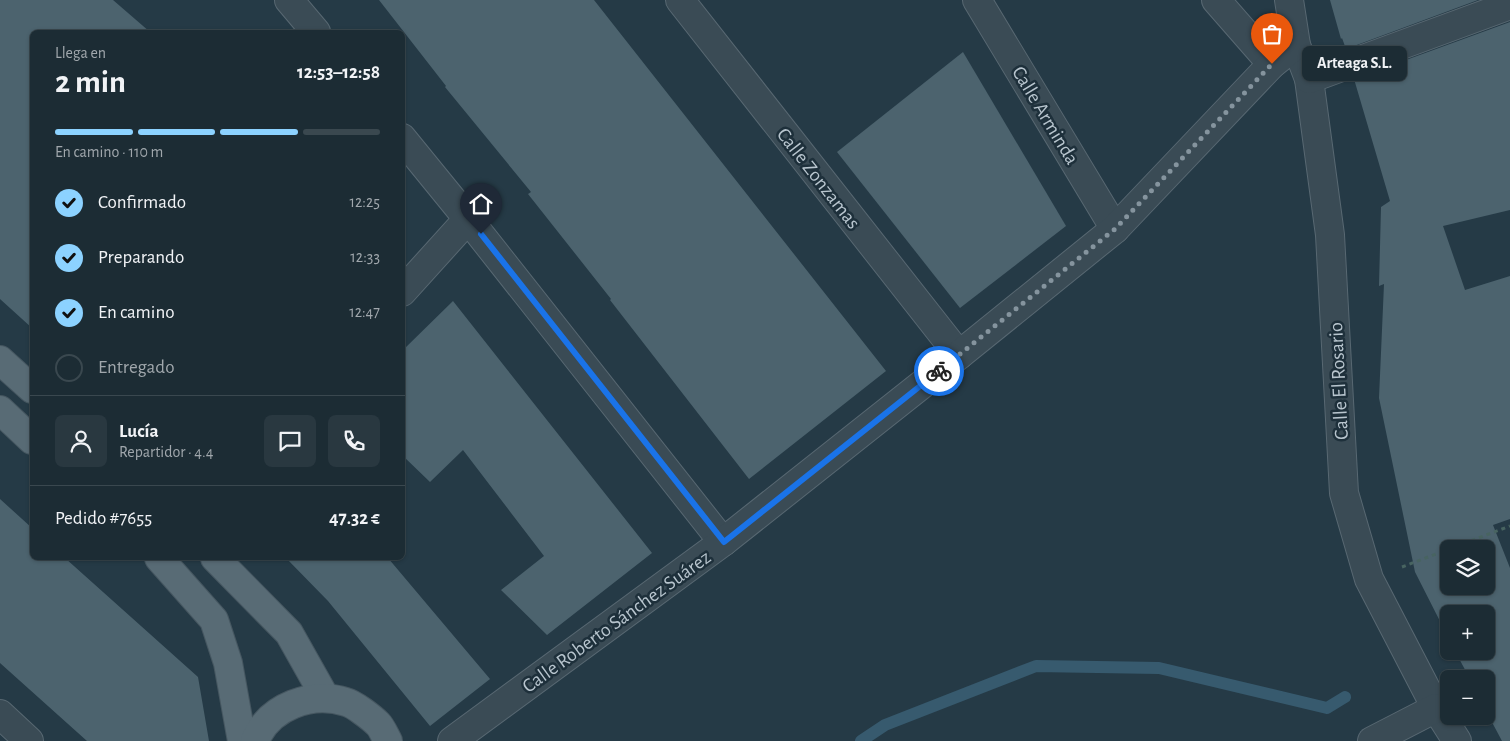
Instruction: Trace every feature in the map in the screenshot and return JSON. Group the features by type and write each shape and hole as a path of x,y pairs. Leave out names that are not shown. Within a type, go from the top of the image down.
{"main road":[{"path":"0,360 30,387"},
{"path":"0,410 30,438"},
{"path":"161,560 214,620 228,663 242,741"},
{"path":"217,560 289,633 325,698"},
{"path":"255,741 259,731 274,714 297,702 325,698 348,702 379,725 388,741"}],"street":[{"path":"289,0 314,30"},
{"name":"Calle Zonzamas","path":"680,0 959,355"},
{"name":"Calle Arminda","path":"977,0 1115,229"},
{"path":"1216,0 1272,64"},
{"name":"Calle El Rosario","path":"1289,0 1296,45 1309,79 1330,235 1344,493 1369,579 1436,708 1457,741"},
{"path":"1309,79 1510,5"},
{"name":"Calle Roberto Sánchez Suárez","path":"452,741 724,542 1115,229 1272,64 1296,45"},
{"path":"405,142 468,218 724,542"},
{"path":"405,289 468,218"},
{"path":"1372,741 1436,708"},
{"path":"0,714 29,741"}],"path":[{"path":"1473,540 1510,526"},
{"path":"1369,579 1440,552"}],"building":[{"path":"0,0 113,0 148,30 30,30 30,326 0,299"},
{"path":"379,0 594,0 886,371 749,479 528,194 531,192 445,87 405,33 405,30 402,30"},
{"path":"1330,0 1478,0 1346,49 1341,39"},
{"path":"1510,22 1510,210 1443,226 1465,290 1510,276 1510,519 1493,525 1510,568 1510,741 1502,741 1493,725 1495,725 1495,670 1465,670 1460,660 1495,660 1495,605 1440,605 1440,621 1415,572 1379,398 1384,284 1379,286 1381,207 1390,201 1354,79"},
{"path":"963,52 1066,226 960,308 837,152"},
{"path":"453,301 652,553 547,635 501,590 544,556 463,450 430,482 405,458 405,348"},
{"path":"0,499 30,526 30,560 67,560 198,677 209,741 87,741 0,663"},
{"path":"288,560 390,560 490,679 430,726 328,601"}],"waterway":[{"path":"861,741 885,725 1036,666 1159,668 1327,708 1345,697"}],"way so far":[{"path":"939,371 1115,229 1272,64"}],"place":[{"name":"Arteaga S.L.","path":"1272,64"}],"route":[{"path":"481,234 724,542 939,371"}]}
